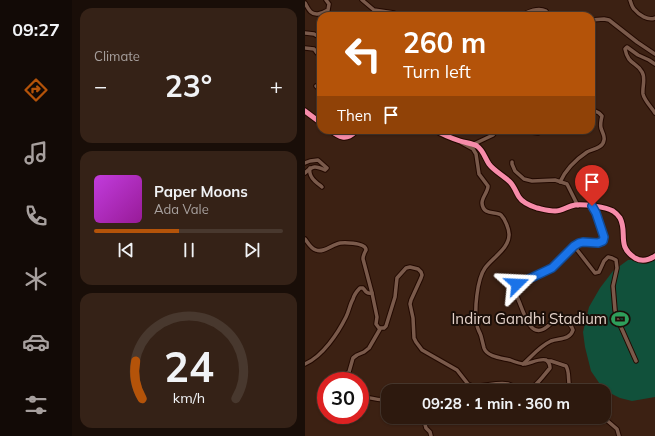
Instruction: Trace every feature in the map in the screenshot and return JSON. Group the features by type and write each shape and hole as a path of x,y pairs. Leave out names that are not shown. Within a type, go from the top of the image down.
{"highway":[{"path":"305,111 317,120"},
{"path":"336,134 344,137 349,137 352,134"},
{"path":"442,134 447,137 474,144 480,149 490,165 509,181 521,200 535,208 556,211 574,205 592,206 615,212 623,226 623,240 630,255 638,260 647,260 655,256"}],"street":[{"path":"325,12 328,10 328,0"},
{"path":"362,0 374,10 387,12"},
{"path":"630,0 634,9 639,14 647,18 655,18"},
{"path":"305,3 311,13 317,14"},
{"path":"529,12 540,9 546,12"},
{"path":"595,20 609,20 655,54"},
{"path":"305,33 317,36"},
{"path":"655,64 627,47 625,49 629,60 641,69 643,73 644,97 655,113"},
{"path":"305,48 314,49 317,53"},
{"path":"560,182 564,173 575,161 589,151 601,146 604,141 605,138 600,126 602,116 595,112"},
{"path":"474,144 494,134"},
{"path":"458,140 473,149 476,154 479,174 488,186 483,197 483,206 489,212 500,214 502,216 509,234 508,242 485,268 481,276 477,296 476,318 477,328 484,349 486,352 495,357 523,364 544,359 566,366 568,371 569,384"},
{"path":"305,163 314,159 318,160 327,168 325,170 317,167 310,168 305,172"},
{"path":"512,162 515,171 524,179 537,181 555,180 567,184 578,206"},
{"path":"310,168 309,171 312,179 322,187"},
{"path":"523,364 531,355 545,344 570,335 573,330 570,324 560,321 554,322 541,330 532,328 525,317 512,287 552,268 574,246 581,242 598,243 604,239 596,213 592,206"},
{"path":"305,239 312,248 317,251 321,251 338,244 359,244 365,248 366,250 363,258 377,317 377,326 380,328"},
{"path":"574,246 595,273 599,272 604,261 608,257 616,260 617,268 613,286 616,314 636,360"},
{"path":"349,372 353,358 365,352 369,348 380,328 384,328 386,326 395,297 397,278 406,268 409,267 418,269 422,275 410,304 413,318 414,338 416,342 422,350 457,370 468,384 476,386 504,383 510,384 520,391 524,391 535,385 550,368 548,361"},
{"path":"305,364 315,358 328,345 347,315 353,298 360,288 363,288 368,294 372,294"},
{"path":"369,397 381,400"},
{"path":"425,424 431,436"},
{"path":"611,424 617,429 619,436"}],"green space":[{"name":"Indira Gandhi Stadium","path":"655,259 655,397 632,401 620,398 611,394 611,384 600,384 591,371 583,332 589,307 600,288 613,271 628,260 635,260 643,263"}],"place":[{"name":"Indira Gandhi Stadium","path":"620,319"}],"route":[{"path":"517,284 552,268 577,244 581,242 598,243 603,241 604,237 596,213 592,206"}]}
